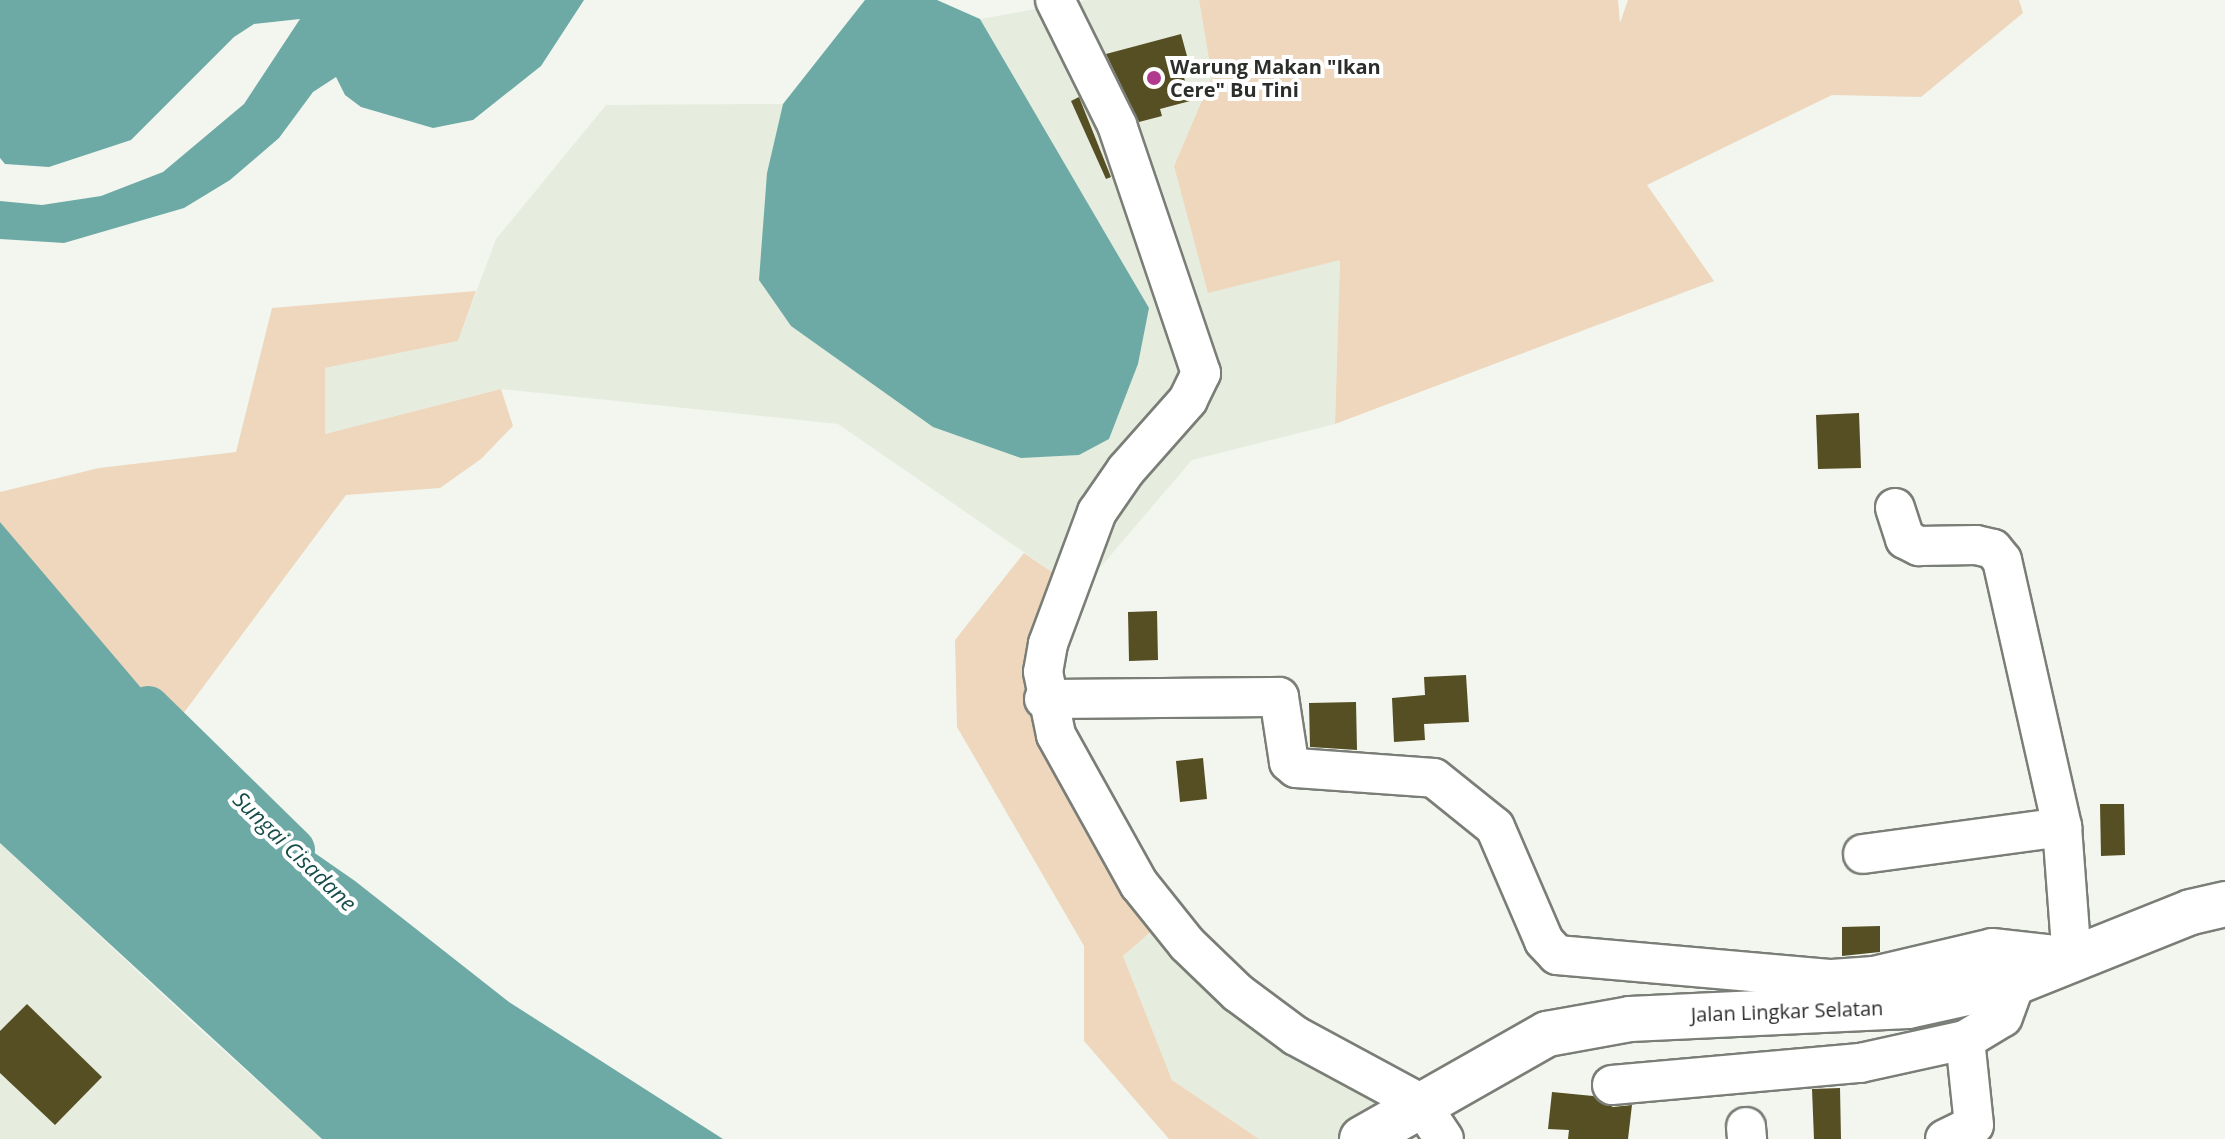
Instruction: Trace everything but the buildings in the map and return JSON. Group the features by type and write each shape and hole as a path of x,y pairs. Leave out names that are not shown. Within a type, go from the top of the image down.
{"main road":[{"name":"Jalan Lingkar Selatan","path":"1362,1139 1523,1044 1573,1027 1685,1015 1815,1014 1908,1006 2016,982 2225,904"}],"street":[{"path":"1055,0 1117,125 1201,373 1197,389 1126,470 1097,512 1048,644 1044,699 1056,735 1139,884 1187,944 1238,993 1296,1036 1420,1103 1444,1139"},
{"path":"1044,699 1279,697 1289,762 1296,768 1434,778 1495,827 1544,941 1557,955 1832,979 1874,976 1992,948 2033,951 2066,962 2062,827 2002,560 1993,549 1976,545 1919,546 1905,539 1895,508"},
{"path":"1863,854 2062,827"},
{"path":"1612,1085 1860,1063 1965,1040 2003,1017 2016,982"},
{"path":"1945,1139 1974,1125 1965,1040"}],"shaded area":[{"path":"1087,0 1199,0 1212,77 1174,166 1340,260 1335,424 1192,460 1080,591 838,424 501,389 325,434 325,368 458,341 496,239 606,105 783,104 767,173 791,326 843,358 1079,455 1109,439 1138,364 1149,308 980,19"},
{"path":"1199,0 1618,0 1620,23 1628,0 2019,0 2023,13 1921,97 1832,95 1647,185 1714,281 1335,424 1340,260 1208,293 1174,166 1212,77"},
{"path":"476,291 458,341 325,368 325,434 501,389 513,426 481,459 440,488 346,495 171,730 0,522 0,492 99,468 236,452 272,308"},
{"path":"1024,553 1080,591 1029,693 1169,916 1123,956 1172,1080 1259,1139 1169,1139 1084,1041 1084,946 957,727 955,640"},
{"path":"0,843 194,1024 322,1139 0,1139"},
{"path":"1169,916 1207,974 1420,1105 1357,1139 1259,1139 1172,1080 1123,956"}],"water":[{"path":"0,0 584,0 541,66 473,120 433,128 361,107 345,95 336,77 313,92 279,138 230,180 184,208 64,243 0,239 0,201 42,205 101,196 163,172 244,104 300,19 254,24 234,37 131,140 49,167 5,164 0,158"},
{"path":"865,0 937,0 980,19 1149,308 1138,364 1109,439 1079,455 1021,458 933,427 791,326 759,280 767,173 783,104"},
{"path":"0,522 233,796 355,881 509,1002 723,1139 322,1139 0,843"}],"waterway":[{"name":"Sungai Cisadane","path":"148,708 293,850"}],"place":[{"name":"Warung Makan \"Ikan Cere\" Bu Tini","path":"1154,78"}]}
